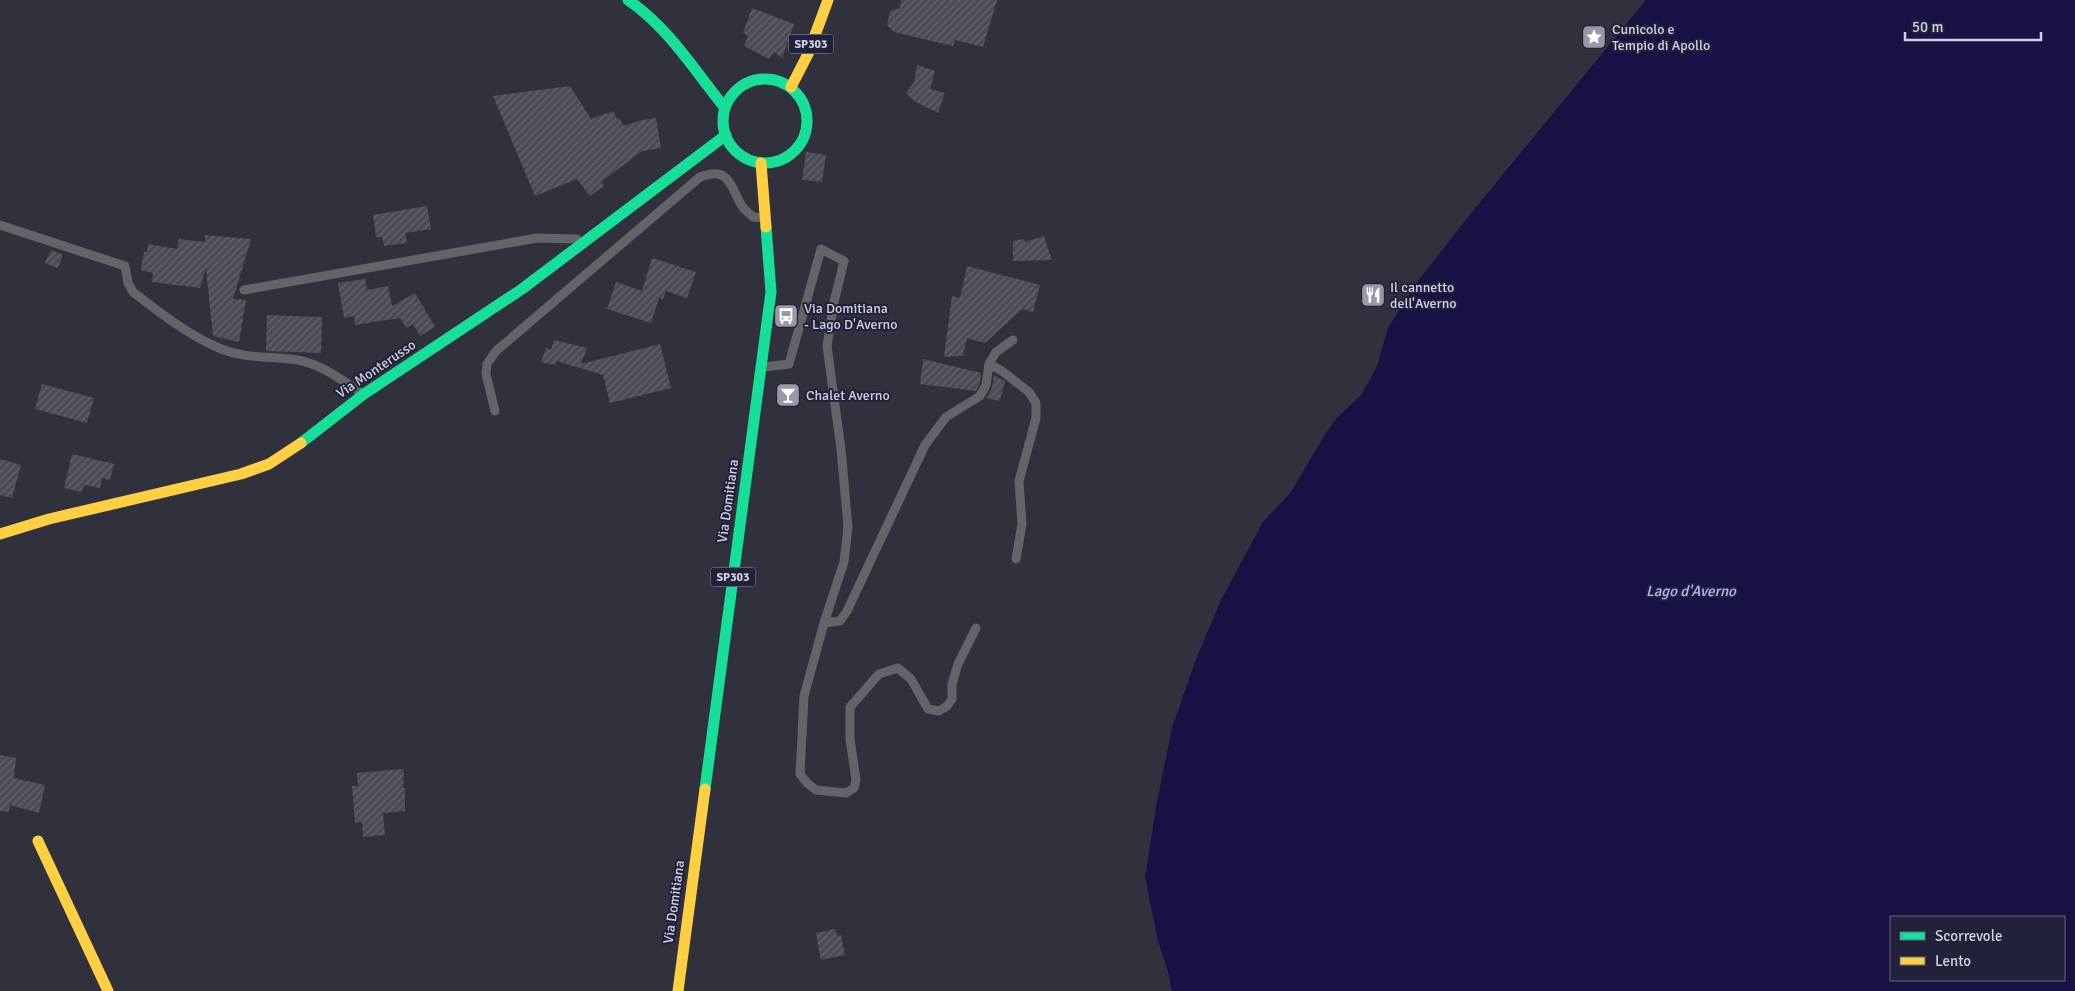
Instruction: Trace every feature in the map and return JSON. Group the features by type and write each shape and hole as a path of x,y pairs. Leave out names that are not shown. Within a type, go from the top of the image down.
{"main road":[{"path":"628,0 652,18 668,35 725,108"},
{"name":"SP303","path":"790,87 808,54 828,0"},
{"path":"769,78 780,81 790,87 798,94 807,114 808,126 800,146 787,157 772,162 761,163 739,154 731,145 724,126 725,108 730,98 737,89 747,82 758,79 769,78"},
{"name":"Via Monterusso","path":"0,534 49,519 241,474 269,464 292,450 364,394 522,289 726,135"},
{"name":"Via Domitiana","path":"678,991 771,292 761,163"},
{"path":"38,841 108,991"}],"lane":[{"path":"495,411 486,374 487,364 496,351 700,177 710,173 722,175 734,186 742,206 753,217 765,218"},
{"path":"0,225 125,266 128,283 133,292 189,331 220,348 253,357 298,360 326,369 364,394"},
{"path":"244,290 537,238 587,240"},
{"path":"762,367 789,364 821,248 844,261 834,302 828,346 842,449 848,527 844,562 824,623 804,696 800,774 807,783 816,790 846,793 854,788 856,780 850,739 850,707 879,674 898,668 911,679 928,709 939,711 947,706 952,699 952,684 958,664 976,628"},
{"path":"824,623 840,621 925,446 946,417 980,396 986,384 989,364 996,352 1013,340"},
{"path":"989,364 1029,392 1036,403 1036,418 1018,481 1022,524 1016,559"}],"water":[{"name":"Lago d'Averno","path":"1646,0 2075,0 2075,991 1172,991 1157,937 1145,877 1156,807 1172,728 1196,659 1221,600 1263,522 1291,492 1336,419 1362,394 1377,366 1388,328 1418,281"}],"building":[{"path":"901,0 997,0 983,47 955,40 953,46 894,32 887,25 890,11 900,8"},
{"path":"752,8 794,24 782,58 774,52 769,59 744,46 748,36 743,33"},
{"path":"917,65 935,71 930,89 945,93 938,113 914,101 906,93 914,82"},
{"path":"570,86 591,119 613,111 617,119 619,118 624,126 656,118 661,148 642,151 601,182 604,186 590,196 577,179 535,196 493,96"},
{"path":"806,152 826,155 822,182 802,180"},
{"path":"427,206 431,229 405,233 407,243 384,246 382,237 376,237 373,215"},
{"path":"205,235 251,239 233,299 246,300 239,342 213,336 206,268 200,288 152,282 153,273 141,270 144,252 147,252 148,244 177,249 179,239 205,242"},
{"path":"1044,236 1052,260 1013,261 1013,241 1024,239 1025,242"},
{"path":"51,250 63,255 58,268 45,263"},
{"path":"652,258 696,272 687,298 666,291 663,299 659,298 651,323 607,309 616,282 642,291"},
{"path":"967,266 1040,285 1033,312 1022,309 985,343 967,338 963,356 944,357 952,296 960,298"},
{"path":"365,279 367,290 388,286 392,306 415,293 435,327 420,336 413,324 406,328 400,318 355,325 354,316 344,318 338,283"},
{"path":"267,315 322,317 321,353 266,351"},
{"path":"554,340 587,348 581,364 660,344 671,388 610,403 603,375 557,361 555,365 541,362 546,348 551,350"},
{"path":"923,359 981,373 980,383 976,391 920,384"},
{"path":"994,376 1005,381 1000,401 986,398 992,388"},
{"path":"42,384 94,398 87,423 35,409"},
{"path":"72,454 114,464 110,480 102,478 100,488 84,485 82,492 64,488"},
{"path":"0,459 21,465 12,498 0,495"},
{"path":"0,755 16,758 14,778 45,785 39,813 10,805 9,812 0,811"},
{"path":"404,769 405,811 383,813 385,835 363,837 362,822 355,823 352,786 358,786 357,773"},
{"path":"835,929 837,936 841,935 845,955 821,960 816,933"}],"traffic: fast":[{"path":"628,0 643,11 669,36 725,108"},
{"path":"765,79 781,82 795,91 804,105 807,121 804,137 795,151 781,160 765,163 749,160 735,151 726,137 723,121 726,105 735,91 749,82 765,79"},
{"path":"301,443 364,394 522,289 726,135"},
{"path":"705,789 771,292 766,227"}],"traffic: slow":[{"path":"791,87 808,54 828,0"},
{"path":"761,163 766,227"},
{"path":"0,534 49,519 241,474 269,464 301,443"},
{"path":"678,991 705,789"},
{"path":"38,841 108,991"}],"place":[{"name":"Cunicolo e Tempio di Apollo","path":"1594,37"},
{"name":"Il cannetto dell'Averno","path":"1373,295"},
{"name":"Via Domitiana - Lago D'Averno","path":"786,316"},
{"name":"Chalet Averno","path":"788,395"}]}
